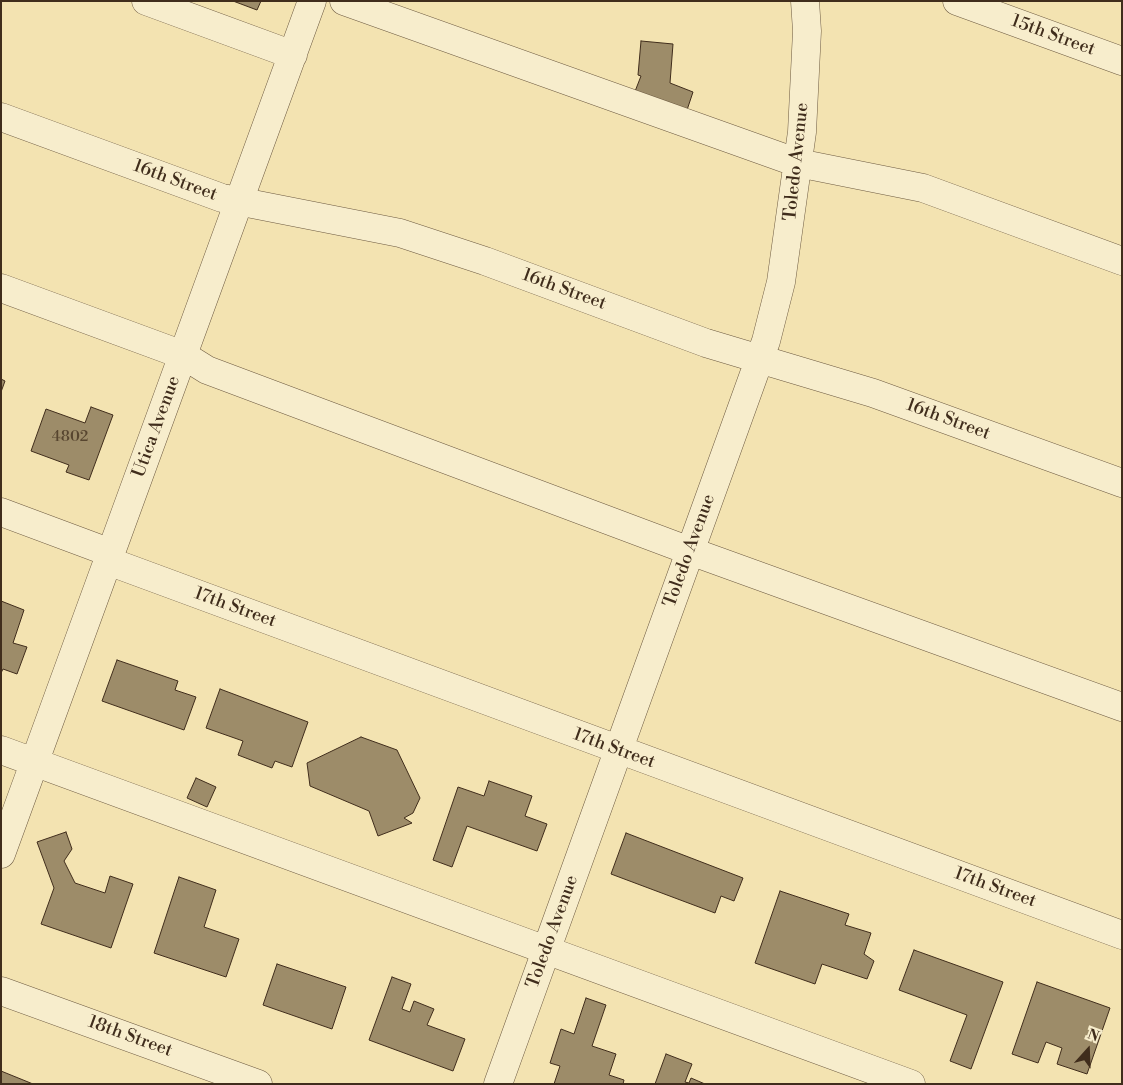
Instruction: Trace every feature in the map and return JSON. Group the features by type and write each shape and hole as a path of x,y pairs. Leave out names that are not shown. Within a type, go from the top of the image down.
{"street":[{"path":"146,1 293,55"},
{"name":"Utica Avenue","path":"1,854 312,1"},
{"path":"344,1 798,163 923,188 1122,261"},
{"name":"Toledo Avenue","path":"498,1084 759,358 781,282 798,163 807,31 805,1"},
{"name":"15th Street","path":"957,1 1122,61"},
{"name":"16th Street","path":"1,117 222,198 400,233 485,261 706,343 873,392 1122,483"},
{"path":"1,288 183,355 207,370 690,551 1122,707"},
{"name":"17th Street","path":"1,512 109,557 619,751 1122,935"},
{"path":"1,750 912,1084"},
{"name":"18th Street","path":"1,991 258,1084"}],"building":[{"path":"233,1 261,1 257,10"},
{"path":"641,41 673,44 670,83 693,92 686,113 634,94 641,76 638,75"},
{"path":"1,379 5,381 1,392"},
{"path":"91,407 113,415 89,480 66,472 69,465 31,451 46,409 85,423"},
{"path":"1,601 24,610 13,643 27,647 17,674 3,669 1,673"},
{"path":"117,660 178,681 175,690 196,697 184,730 102,701"},
{"path":"220,689 308,722 292,767 275,761 272,768 238,755 243,741 206,728"},
{"path":"361,737 397,750 420,798 413,813 404,818 412,823 378,836 369,811 310,786 307,763"},
{"path":"196,778 216,787 207,807 187,798"},
{"path":"489,781 532,796 525,816 547,824 537,851 467,826 452,867 433,860 458,787 484,796"},
{"path":"66,832 72,849 64,861 75,883 105,893 110,876 133,884 111,948 41,924 54,888 37,842"},
{"path":"626,833 743,878 734,901 721,896 715,913 611,874"},
{"path":"179,877 216,890 204,927 239,939 226,977 154,953"},
{"path":"780,891 849,914 845,925 871,933 864,954 874,961 867,979 822,964 815,984 755,963"},
{"path":"914,950 1003,982 971,1069 950,1061 967,1015 899,990"},
{"path":"277,964 346,987 332,1029 263,1005"},
{"path":"392,977 411,984 402,1009 410,1012 414,1001 434,1009 427,1025 465,1039 453,1071 369,1040"},
{"path":"1037,982 1110,1008 1087,1074 1057,1064 1062,1048 1046,1042 1038,1063 1012,1054"},
{"path":"586,998 606,1005 592,1046 616,1054 609,1075 624,1080 623,1084 554,1084 560,1066 550,1063 561,1029 574,1034"},
{"path":"666,1054 692,1064 685,1082 689,1083 691,1078 705,1084 655,1084"},
{"path":"1,1071 33,1084 1,1084"}]}
